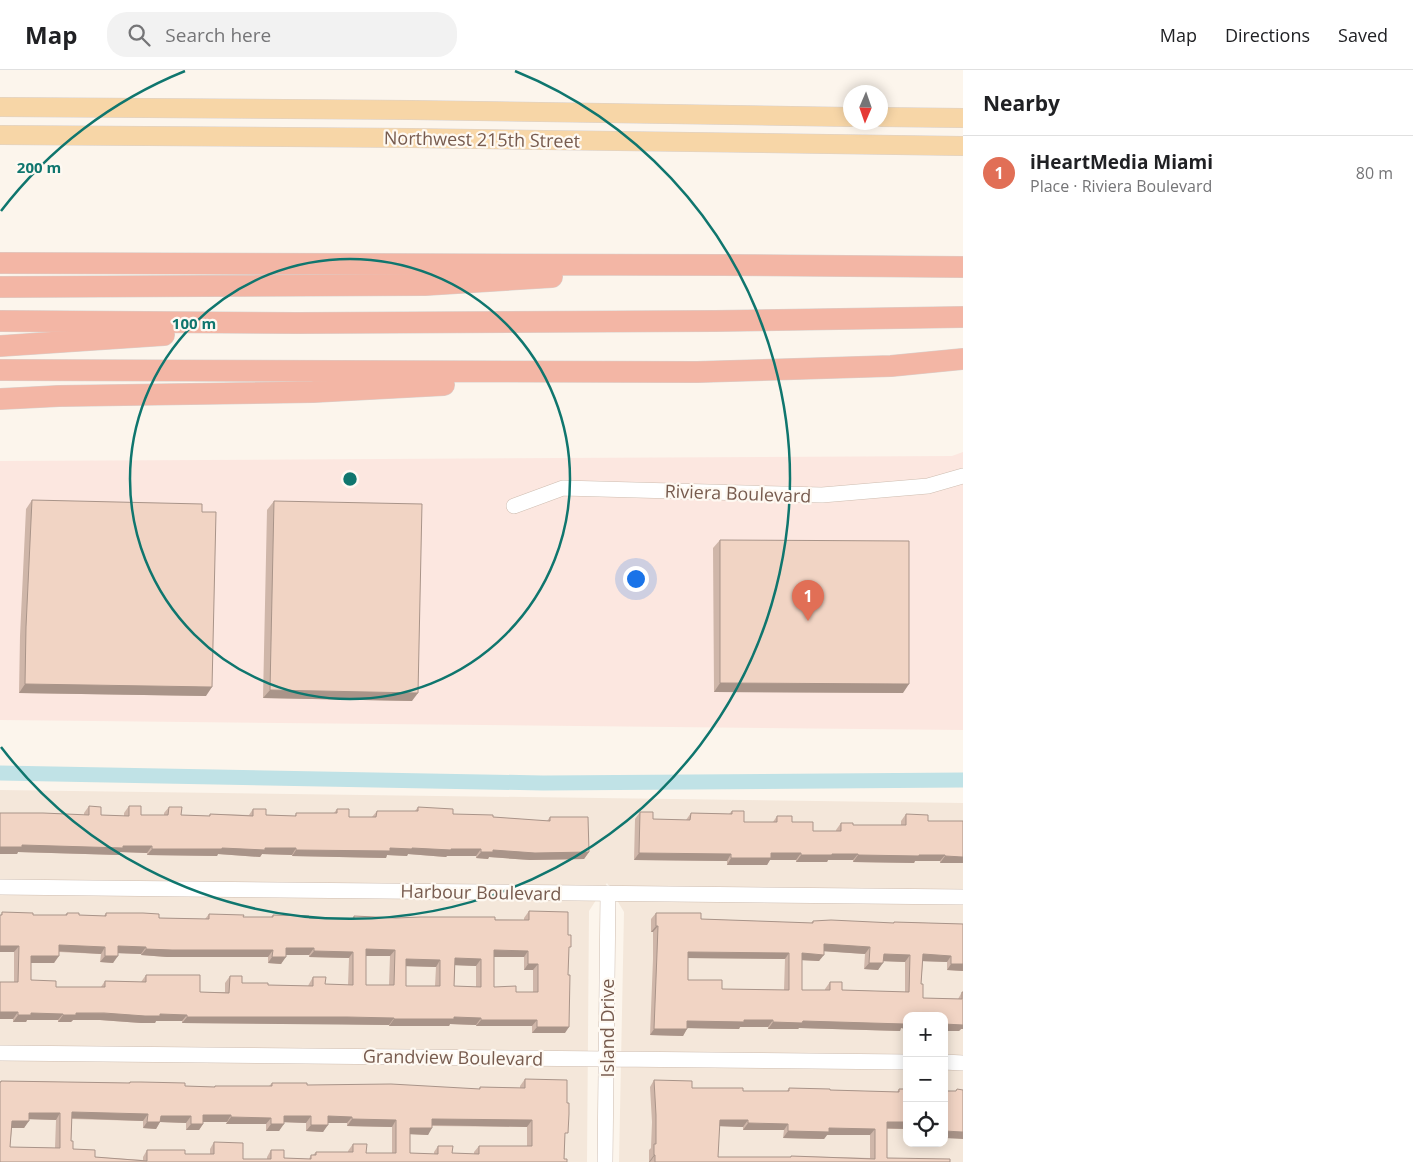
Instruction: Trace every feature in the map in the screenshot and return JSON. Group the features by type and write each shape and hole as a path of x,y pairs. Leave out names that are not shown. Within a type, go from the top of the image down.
{"highway":[{"path":"0,263 963,267"},
{"path":"0,287 426,285 722,265"},
{"path":"0,321 297,323 715,321 963,317"},
{"path":"0,346 176,334 232,335 297,323"},
{"path":"0,399 59,396 313,392 697,372 891,366 963,359"},
{"path":"0,370 697,372"}],"main road":[{"name":"Northwest 215th Street","path":"0,107 401,110 843,117"},
{"path":"888,117 963,118"},
{"path":"889,145 896,133 902,128 940,118"},
{"name":"Northwest 215th Street","path":"0,135 963,146"}],"street":[{"name":"Riviera Boulevard","path":"514,506 563,488 822,495 928,486 963,476"},
{"name":"Harbour Boulevard","path":"0,887 963,897"},
{"name":"Island Drive","path":"605,1162 608,893"},
{"name":"Grandview Boulevard","path":"0,1053 903,1062"},
{"path":"948,1062 963,1063"}],"shaded area":[{"path":"963,452 963,730 0,720 0,461 952,456"},
{"path":"0,790 963,803 963,1162 619,1162 624,912 607,883 589,911 587,1162 0,1162"}],"building":[{"path":"32,500 202,504 202,512 216,512 212,687 25,684"},
{"path":"274,501 422,504 418,693 270,690"},
{"path":"720,540 909,541 909,684 720,683"},
{"path":"89,806 101,807 101,815 129,816 129,806 141,806 141,815 168,815 169,807 182,807 181,815 253,816 253,809 266,809 266,815 296,816 296,813 337,813 337,809 349,809 349,817 376,817 377,811 418,811 418,807 453,809 453,814 493,815 493,817 550,821 550,817 588,817 589,852 535,853 493,850 493,852 481,852 481,849 412,848 390,848 390,851 296,850 296,848 265,848 265,850 222,848 152,849 152,846 123,846 123,848 22,845 22,847 0,847 0,813 89,815"},
{"path":"732,811 744,811 744,822 777,822 777,816 792,816 792,822 813,822 813,831 841,831 841,823 853,823 853,825 906,825 906,814 928,815 928,821 963,821 963,857 945,855 801,855 801,853 771,853 771,858 731,858 731,854 639,853 640,812 653,812 653,819 690,820 691,813 732,814"},
{"path":"529,911 568,912 568,935 571,935 568,975 570,975 569,1027 537,1027 537,1020 481,1020 481,1018 454,1017 454,1019 394,1019 347,1017 187,1017 187,1015 160,1014 160,1016 145,1016 104,1013 63,1015 31,1013 31,1015 18,1015 18,1012 0,1012 0,982 18,982 19,946 0,946 0,915 2,915 2,912 33,913 33,915 79,913 79,915 106,916 106,913 143,913 159,914 159,918 209,919 209,914 244,915 243,917 273,917 273,915 354,919 354,916 396,918 495,917 495,920 529,920","holes":["59,945 105,947 105,956 118,956 118,946 172,950 273,950 272,957 286,957 286,948 314,948 314,951 353,952 353,985 325,984 326,977 313,977 313,986 268,985 268,983 242,983 242,976 230,976 229,993 200,992 200,975 146,975 146,982 105,981 105,987 56,987 56,981 31,980 31,956 59,956","366,949 395,950 394,985 366,985","494,950 528,951 528,964 538,964 538,992 516,992 516,986 494,987","455,958 481,959 481,987 454,986","406,959 440,960 440,986 406,986"]},
{"path":"656,913 701,913 701,919 813,923 813,921 831,920 963,924 963,964 951,964 951,956 923,954 921,984 923,984 923,998 962,999 963,992 963,1025 948,1024 948,1012 903,1012 903,1024 803,1021 802,1023 773,1022 773,1020 744,1020 744,1022 687,1021 687,1029 654,1029 658,926 656,926","holes":["824,944 870,947 869,963 883,963 884,954 910,955 909,992 842,990 842,982 830,982 830,990 802,990 802,953 824,955","688,952 789,953 789,990 722,989 722,980 688,980"]},
{"path":"525,1079 567,1080 569,1114 568,1133 565,1133 564,1159 567,1159 567,1162 0,1162 1,1081 185,1083 185,1086 215,1087 272,1086 272,1083 307,1083 307,1085 391,1084 480,1089 480,1087 525,1088","holes":["72,1112 148,1114 147,1122 160,1122 161,1116 191,1116 191,1124 203,1124 203,1115 271,1118 271,1124 284,1124 284,1116 311,1116 311,1125 328,1125 328,1116 352,1117 352,1119 396,1120 396,1153 366,1153 367,1144 353,1144 353,1152 316,1152 316,1155 311,1155 311,1159 284,1158 284,1150 271,1150 271,1159 243,1159 243,1143 214,1142 214,1154 185,1154 185,1150 147,1150 147,1161 95,1157 95,1150 73,1149 73,1141 71,1141","29,1113 60,1113 60,1148 10,1147 12,1121 29,1121","432,1119 532,1120 532,1146 479,1146 479,1154 452,1153 453,1146 438,1146 438,1154 410,1153 410,1128 432,1128"]},
{"path":"654,1080 692,1081 692,1088 743,1088 743,1091 789,1091 789,1088 899,1092 899,1089 903,1089 903,1122 887,1122 887,1158 950,1159 950,1162 655,1162 654,1144 656,1144","holes":["720,1120 748,1120 748,1123 788,1124 788,1131 829,1132 829,1128 875,1129 875,1159 791,1156 718,1157"]},
{"path":"957,1089 963,1090 963,1132 948,1131 948,1091 956,1091"}],"waterway":[{"path":"0,773 543,783 963,780"}],"place":[{"name":"iHeartMedia Miami","path":"808,621"}]}
